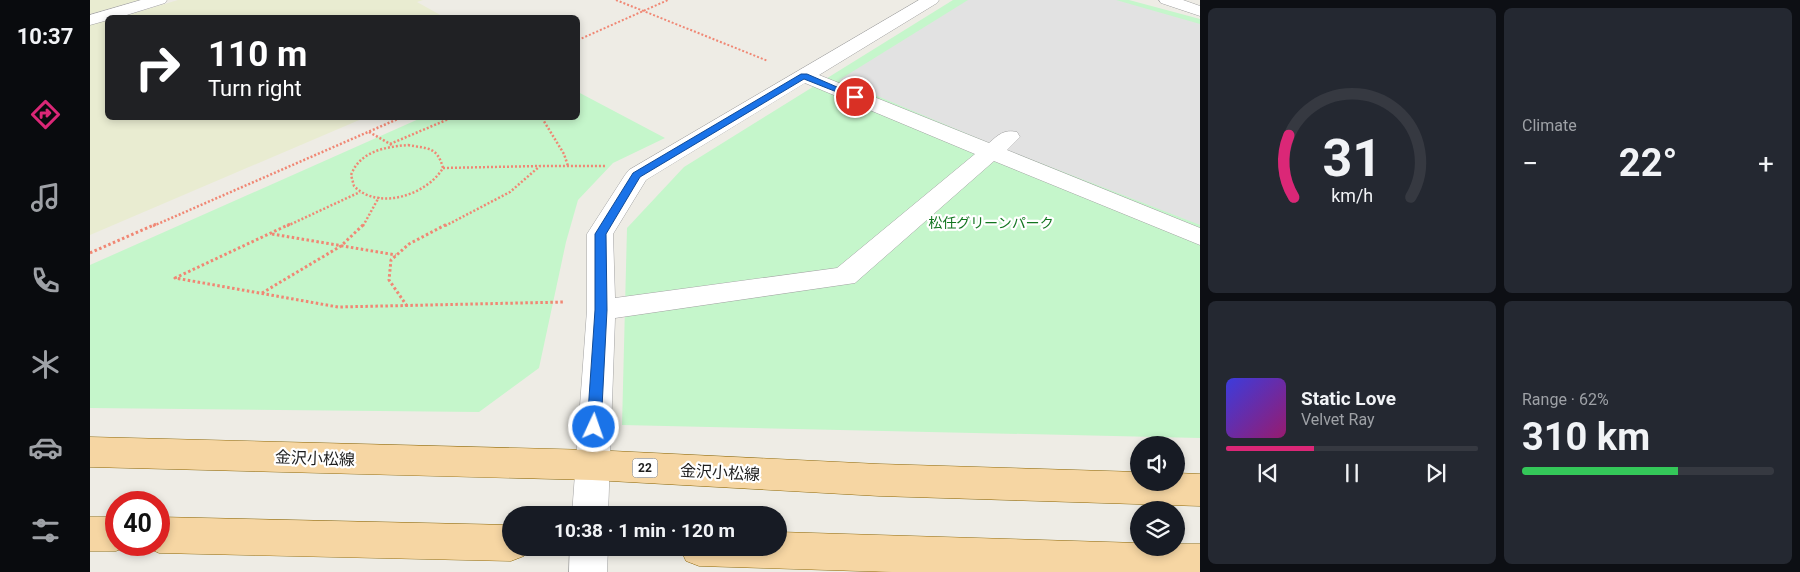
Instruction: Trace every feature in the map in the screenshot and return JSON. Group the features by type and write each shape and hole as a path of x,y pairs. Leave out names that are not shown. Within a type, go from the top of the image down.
{"main road":[{"name":"金沢小松線","path":"90,452 592,465 879,480 1200,490"},
{"path":"90,534 105,534"},
{"path":"170,535 502,542"},
{"path":"787,551 1200,563"}],"street":[{"path":"107,15 159,0"},
{"path":"590,506 601,305 600,234 636,175 931,0"},
{"path":"1167,0 1200,11"},
{"path":"90,20 105,16"},
{"path":"804,76 1001,145 1200,237"},
{"path":"601,305 845,276 1001,145"},
{"path":"588,556 588,572"}],"path":[{"path":"616,0 804,76"},
{"path":"580,39 668,0"},
{"path":"90,254 395,120"},
{"path":"368,132 392,145 421,146 433,150 440,156 443,168 434,182 421,190 405,195 379,197 360,192 353,186 350,178 352,170 358,162 368,155 392,145 447,120"},
{"path":"543,120 564,154 568,166"},
{"path":"443,168 540,166 651,167"},
{"path":"407,307 389,280 391,260 409,244 510,192 540,166"},
{"path":"360,192 175,278 338,307 601,305"},
{"path":"261,293 340,246 362,228 379,197"},
{"path":"271,234 397,255"}],"green space":[{"path":"90,0 140,0 90,14"},
{"path":"178,0 423,0 417,2 440,15 128,15"},
{"name":"松任グリーンパーク","path":"953,0 1129,0 1200,19 1200,438 1185,438 1185,436 622,425 627,228 684,167"},
{"path":"105,21 105,120 359,120 90,235 90,25"},
{"path":"580,93 665,138 613,163 578,200 566,242 539,368 479,412 90,408 90,265 416,120 580,120"}],"shaded area":[{"path":"968,0 1116,0 1200,24 1200,225 999,147 839,80"}],"route":[{"path":"594,427 601,310 600,234 636,175 804,76 855,97"}]}
